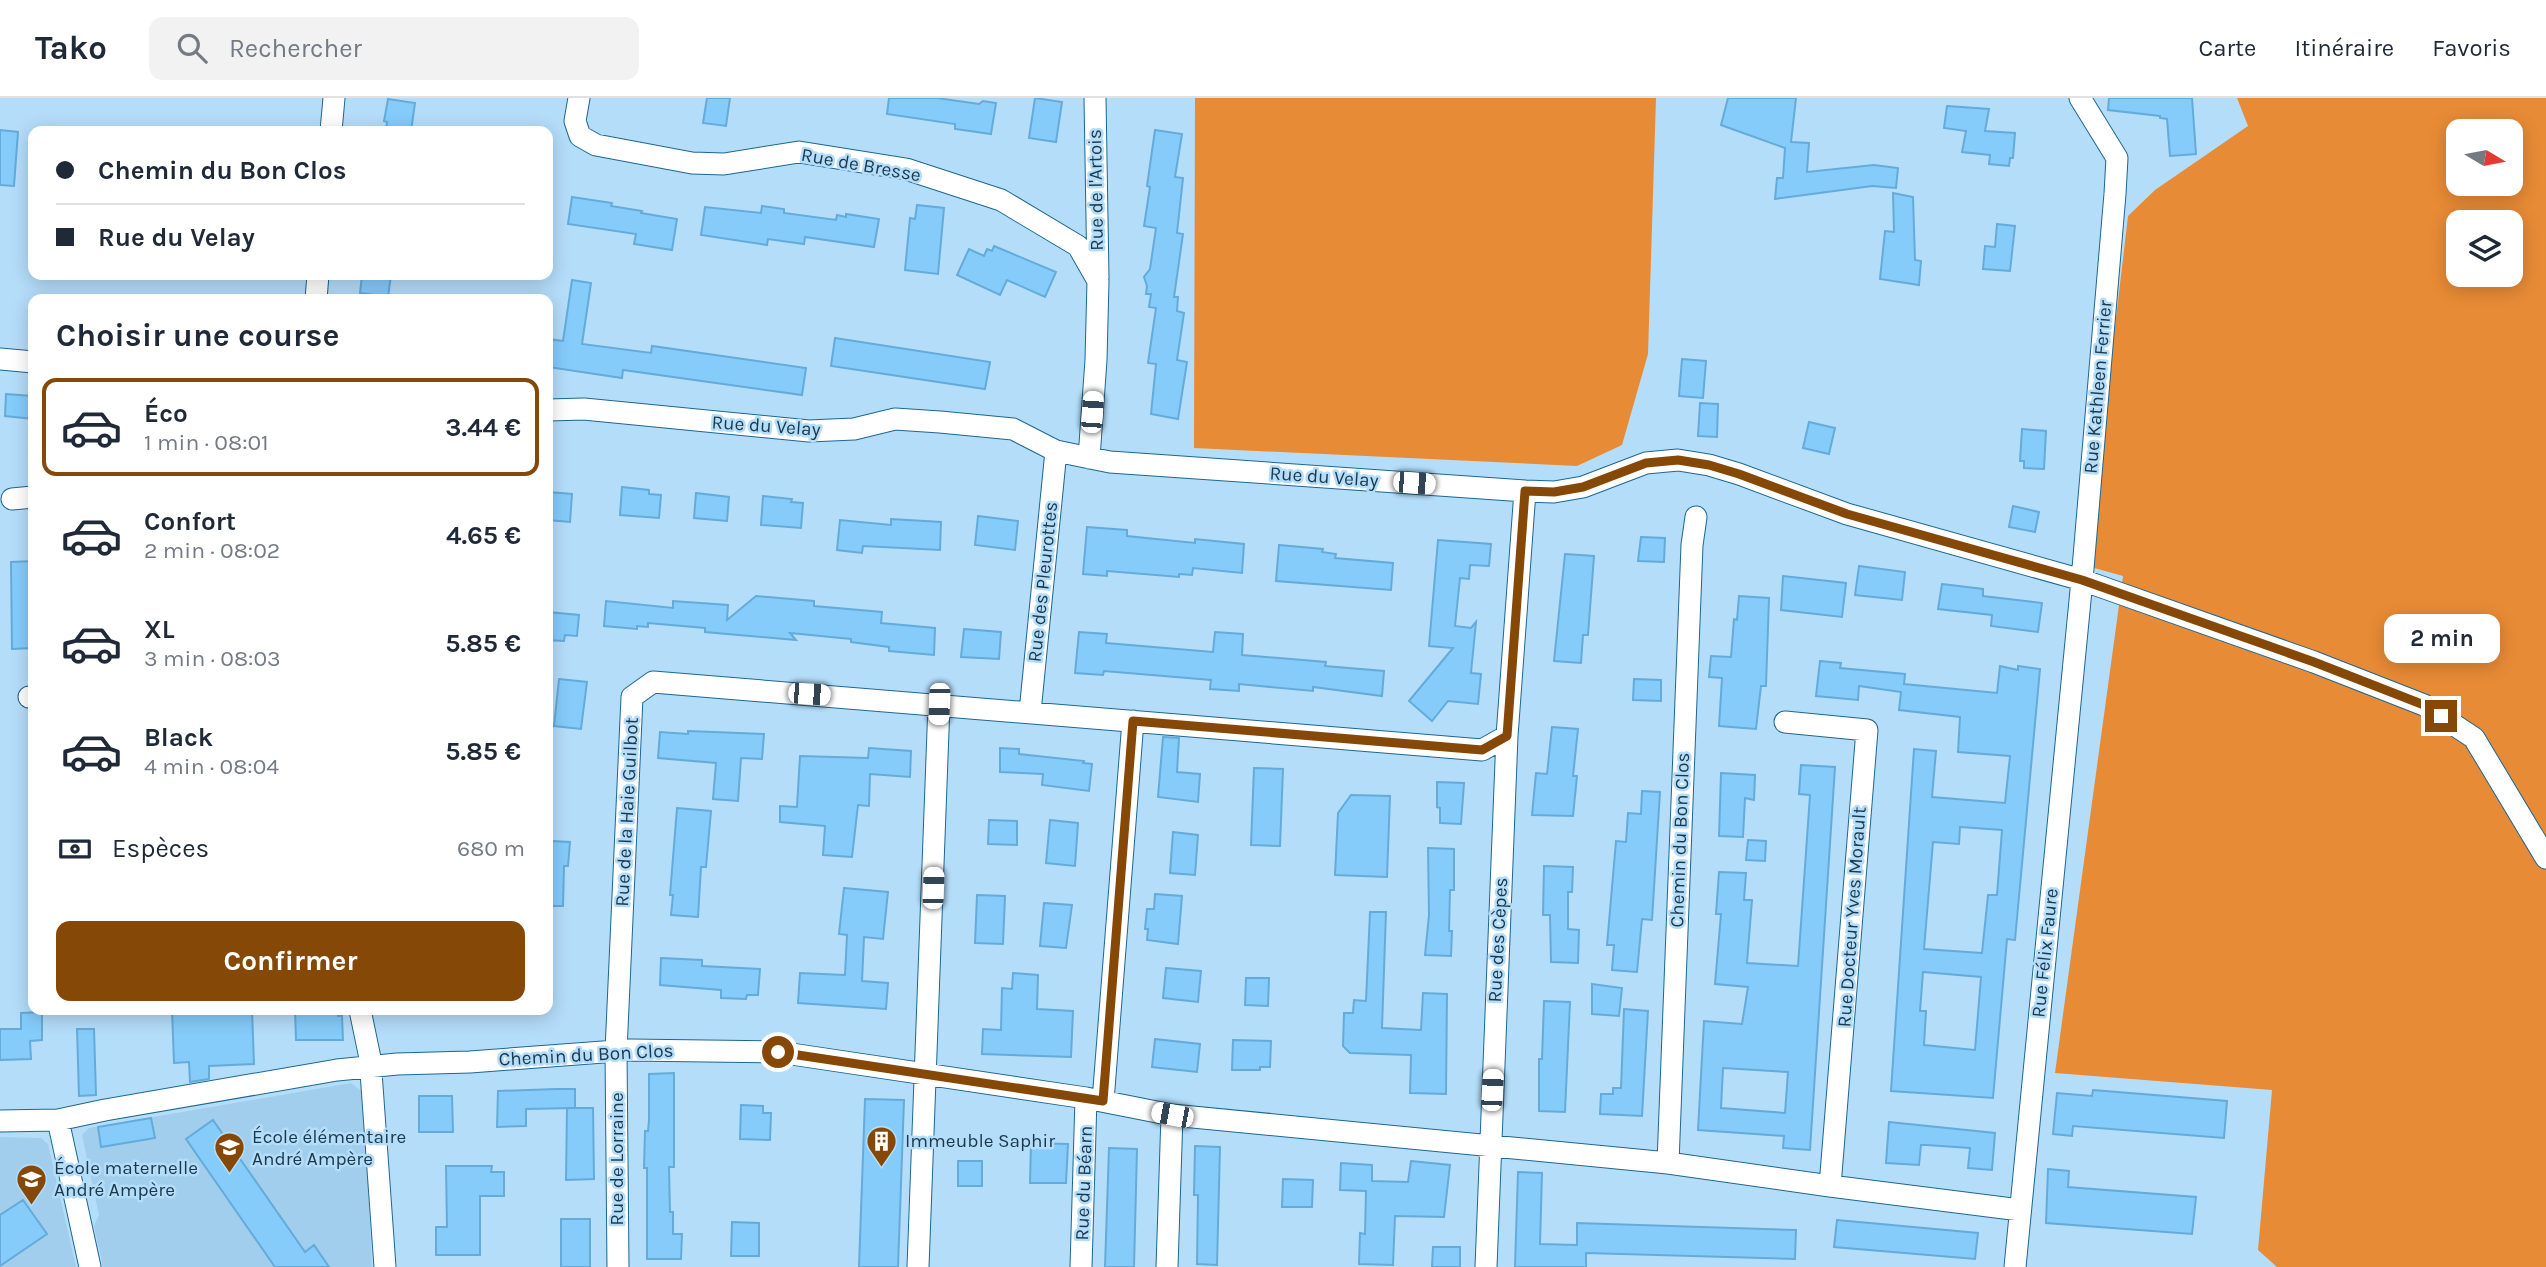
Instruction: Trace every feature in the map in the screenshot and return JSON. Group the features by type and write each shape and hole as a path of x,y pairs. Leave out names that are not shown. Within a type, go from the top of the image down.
{"street":[{"path":"331,126 334,98"},
{"name":"Rue de Bresse","path":"579,98 575,121 580,136 596,145 692,163 724,164 799,152 906,169 1001,200 1078,246 1098,281"},
{"name":"Rue de l'Artois","path":"1095,98 1098,281"},
{"name":"Rue Kathleen Ferrier","path":"2076,639 2117,158 2080,98"},
{"path":"1089,458 1098,281"},
{"path":"0,359 28,362"},
{"name":"Rue du Velay","path":"553,410 584,409 809,431 854,429 895,419 940,422 1013,429 1056,451 1124,463 1525,491 1554,492 1583,487 1646,463 1678,460 1688,462 1739,474 1847,514 2082,580 2314,662 2424,705 2474,738 2546,858"},
{"name":"Rue des Pleurottes","path":"1030,712 1056,451"},
{"path":"1507,736 1525,491"},
{"path":"12,499 28,497"},
{"name":"Chemin du Bon Clos","path":"1668,1163 1692,545 1696,517"},
{"name":"Rue Félix Faure","path":"2015,1267 2076,639"},
{"name":"Rue de la Haie Guilbot","path":"616,1051 632,697 653,682 1482,750 1507,736"},
{"path":"918,1267 939,704"},
{"name":"Rue du Béarn","path":"1081,1267 1094,1100 1133,721"},
{"name":"Rue Docteur Yves Morault","path":"1785,722 1867,730 1830,1186"},
{"name":"Rue des Cèpes","path":"1486,1267 1507,736"},
{"path":"361,1015 370,1058 385,1267"},
{"name":"Chemin du Bon Clos","path":"0,1121 58,1120 337,1070 616,1051 778,1052 926,1073 1172,1115 1668,1163 2020,1210"},
{"name":"Rue de Lorraine","path":"616,1051 618,1267"},
{"path":"1167,1267 1172,1115"},
{"path":"58,1120 90,1267"}],"shaded area":[{"path":"1195,98 1656,98 1648,354 1622,445 1577,466 1194,448"},
{"path":"2237,98 2546,98 2546,1267 2277,1267 2258,1250 2272,1090 2055,1073 2123,576 2087,566 2128,216 2155,190 2248,126"},
{"name":"École élémentaire André Ampère","path":"351,1083 364,1093 372,1267 103,1267 94,1226 99,1215 82,1135 89,1128"},
{"name":"École maternelle André Ampère","path":"0,1137 41,1138 48,1144 76,1267 0,1267"}],"building":[{"path":"707,98 730,98 726,126 703,123"},
{"path":"889,98 937,98 979,104 983,101 996,103 991,134 955,129 955,124 887,114"},
{"path":"1035,98 1062,102 1056,142 1029,138"},
{"path":"1728,98 1796,98 1791,142 1809,143 1807,172 1874,165 1898,168 1896,188 1872,186 1775,199 1777,178 1783,178 1785,148 1721,125"},
{"path":"2109,98 2192,98 2196,154 2170,156 2167,119 2108,110"},
{"path":"388,99 415,103 412,126 387,126 387,122 384,121"},
{"path":"1947,106 1989,109 1985,131 2015,133 2013,158 2010,158 2009,166 1989,164 1990,155 1962,152 1966,131 1944,128"},
{"path":"0,130 18,132 14,186 0,185"},
{"path":"1155,130 1182,134 1175,177 1183,178 1177,233 1183,234 1174,297 1178,297 1177,311 1184,313 1177,360 1187,362 1178,419 1151,414 1156,364 1148,363 1156,308 1149,307 1151,294 1146,294 1144,277 1150,269 1156,228 1144,226"},
{"path":"1893,193 1913,197 1915,260 1921,261 1919,285 1880,279 1885,231 1894,232"},
{"path":"572,197 612,203 611,206 677,219 672,250 634,244 636,234 568,224"},
{"path":"917,205 944,208 938,274 905,270 910,218 915,219"},
{"path":"762,206 784,209 784,213 836,220 837,215 846,217 846,214 879,219 874,247 805,237 804,244 768,239 767,245 701,235 705,207 761,213"},
{"path":"1997,224 2015,226 2010,271 1983,269 1985,246 1995,247"},
{"path":"994,246 1056,272 1045,297 1007,280 1000,295 957,275 969,249 984,256 987,249 992,251"},
{"path":"361,280 390,280 388,294 360,293"},
{"path":"572,280 591,283 582,344 651,353 652,346 806,368 802,395 623,370 622,378 553,368 553,340 563,341"},
{"path":"835,338 990,362 985,389 831,366"},
{"path":"1682,359 1706,361 1703,398 1679,396"},
{"path":"6,394 28,396 28,418 5,416"},
{"path":"1700,403 1718,404 1717,437 1698,436"},
{"path":"1809,422 1835,428 1829,454 1803,448"},
{"path":"2022,429 2046,431 2044,469 2024,468 2024,461 2020,461"},
{"path":"622,487 649,490 649,494 661,495 659,518 620,515"},
{"path":"553,492 572,494 570,522 553,520"},
{"path":"696,493 729,497 727,521 694,518"},
{"path":"763,496 803,503 801,528 761,525"},
{"path":"2013,506 2039,512 2035,532 2009,527"},
{"path":"978,516 1018,521 1015,550 975,545"},
{"path":"891,519 941,522 940,550 863,546 862,553 837,550 840,520 891,525"},
{"path":"1087,527 1127,530 1127,536 1195,543 1195,539 1244,544 1242,573 1193,568 1192,575 1179,574 1179,577 1107,571 1107,576 1083,574"},
{"path":"1641,537 1665,538 1664,562 1638,561"},
{"path":"1438,540 1491,544 1489,566 1470,565 1469,579 1460,578 1455,626 1471,628 1476,622 1471,673 1481,674 1478,704 1448,701 1432,721 1409,701 1453,648 1429,646"},
{"path":"1279,545 1323,549 1322,552 1336,554 1335,558 1393,563 1391,590 1276,581"},
{"path":"1565,554 1594,556 1588,635 1583,635 1581,663 1554,661"},
{"path":"28,561 28,648 12,649 11,562"},
{"path":"1859,566 1905,572 1902,600 1855,595"},
{"path":"1783,576 1846,583 1842,617 1781,610"},
{"path":"1942,584 1983,589 1983,596 2042,603 2038,632 1991,626 1992,615 1938,609"},
{"path":"756,596 814,601 814,606 882,612 881,623 935,628 934,655 889,651 889,647 851,642 851,639 790,633 796,640 705,632 705,628 648,623 648,627 637,626 637,629 604,626 606,601 673,608 673,601 728,605 727,620"},
{"path":"1739,596 1769,598 1766,686 1761,686 1756,729 1719,726 1722,678 1709,677 1711,656 1731,657"},
{"path":"553,612 579,615 577,636 565,635 564,641 553,640"},
{"path":"964,629 1001,632 999,659 961,657"},
{"path":"1079,632 1107,634 1106,643 1213,652 1215,632 1243,634 1242,655 1326,662 1325,666 1384,671 1382,696 1313,687 1313,691 1239,684 1239,691 1210,689 1211,680 1104,671 1103,675 1075,673"},
{"path":"1820,661 1841,663 1840,668 1905,674 1904,684 1997,693 2000,666 2018,670 2018,666 2040,669 2015,940 2007,939 1993,1098 1891,1091 1914,749 1936,751 1932,797 2005,803 2010,756 1958,752 1960,717 1899,710 1901,692 1859,686 1858,700 1816,696","holes":["1960,827 2002,830 1997,895 1988,895 1982,953 1924,949 1933,842 1959,844","1923,972 1981,977 1975,1050 1924,1045 1926,1011 1920,1011"]},
{"path":"559,679 587,682 581,729 554,726"},
{"path":"1634,679 1661,680 1661,701 1633,700"},
{"path":"1552,727 1578,729 1573,776 1577,776 1573,816 1532,815 1536,773 1547,774"},
{"path":"688,731 764,734 762,759 741,758 738,801 713,799 716,763 658,758 660,732 688,734"},
{"path":"1163,737 1179,738 1177,772 1200,774 1198,802 1158,797"},
{"path":"869,748 911,751 910,777 870,774 869,806 858,805 852,857 823,855 825,826 780,822 780,806 797,807 800,756 868,758"},
{"path":"1000,748 1019,749 1019,754 1092,764 1089,791 1042,785 1043,774 1000,772"},
{"path":"1801,765 1835,767 1810,1150 1783,1148 1784,1136 1698,1130 1704,1021 1742,1024 1748,987 1715,984 1721,914 1716,914 1719,872 1746,873 1744,900 1752,900 1747,963 1798,966 1810,795 1799,794","holes":["1723,1068 1788,1072 1785,1113 1721,1108"]},
{"path":"1254,768 1283,769 1280,846 1251,845"},
{"path":"1721,773 1755,775 1754,800 1745,798 1743,837 1719,836"},
{"path":"1437,782 1464,783 1461,824 1440,823"},
{"path":"1642,791 1660,792 1652,920 1642,919 1637,972 1612,970 1614,945 1607,945 1616,841 1626,842 1628,813 1641,814"},
{"path":"1351,795 1390,796 1387,877 1335,875 1338,813"},
{"path":"677,808 711,811 706,867 701,867 698,917 671,915 673,895 670,895"},
{"path":"989,820 1017,821 1017,845 988,844"},
{"path":"1050,820 1078,823 1075,866 1046,863"},
{"path":"1173,832 1198,835 1195,875 1170,873"},
{"path":"1748,840 1766,841 1765,861 1746,860"},
{"path":"553,841 570,842 568,866 564,866 563,906 553,906"},
{"path":"1428,848 1454,849 1454,890 1450,890 1451,956 1425,955 1429,915"},
{"path":"1544,866 1573,867 1572,892 1568,892 1568,929 1579,930 1578,963 1551,962 1550,915 1543,915"},
{"path":"844,888 888,892 883,939 864,937 862,981 888,983 886,1009 798,1003 800,973 845,975 847,935 839,934"},
{"path":"1155,894 1182,896 1178,944 1147,940 1147,909 1154,909"},
{"path":"977,895 1005,896 1003,944 975,943"},
{"path":"1044,903 1072,905 1066,948 1040,946"},
{"path":"1370,912 1386,912 1382,1028 1421,1030 1423,993 1447,994 1446,1094 1410,1093 1411,1055 1350,1053 1343,1046 1344,1013 1353,1013 1354,1000 1366,1001"},
{"path":"661,958 702,960 702,966 760,969 758,995 747,995 746,999 721,998 721,990 660,985"},
{"path":"1166,968 1201,971 1198,1002 1163,998"},
{"path":"1013,973 1038,975 1037,1009 1073,1011 1071,1057 982,1054 983,1029 1001,1030 1002,988 1012,989"},
{"path":"1246,978 1269,978 1268,1006 1245,1005"},
{"path":"1592,984 1622,988 1619,1016 1592,1014"},
{"path":"1544,1001 1570,1002 1565,1112 1539,1111 1539,1059 1542,1059"},
{"path":"1624,1009 1648,1011 1642,1116 1600,1114 1601,1094 1613,1094 1613,1088 1621,1088"},
{"path":"21,1013 42,1015 42,1040 30,1041 31,1059 0,1060 0,1029 21,1029"},
{"path":"172,1015 252,1015 254,1064 209,1066 209,1079 190,1082 189,1062 174,1063"},
{"path":"295,1015 342,1016 343,1040 296,1040"},
{"path":"77,1029 94,1029 96,1095 79,1096"},
{"path":"1155,1039 1200,1044 1197,1072 1152,1067"},
{"path":"1233,1040 1271,1041 1270,1067 1260,1067 1260,1070 1232,1070"},
{"path":"674,1073 674,1167 669,1167 670,1212 673,1212 673,1234 682,1234 681,1259 647,1259 647,1168 644,1168 645,1131 648,1131 649,1120 649,1074"},
{"path":"575,1089 575,1108 526,1109 526,1126 497,1127 498,1091"},
{"path":"2093,1090 2227,1101 2224,1138 2073,1126 2072,1136 2053,1134 2057,1093 2092,1096"},
{"path":"419,1096 452,1096 453,1132 419,1132"},
{"name":"Immeuble Saphir","path":"865,1099 904,1100 898,1267 859,1267"},
{"path":"741,1105 763,1106 763,1113 771,1113 770,1140 740,1139"},
{"path":"567,1108 593,1108 594,1179 566,1180"},
{"path":"151,1118 155,1138 101,1147 98,1127"},
{"path":"213,1120 305,1252 314,1245 329,1267 275,1267 186,1139"},
{"path":"1889,1122 1995,1133 1992,1170 1968,1168 1970,1148 1926,1145 1921,1145 1919,1165 1886,1163"},
{"path":"1031,1143 1068,1144 1066,1183 1030,1183"},
{"path":"1195,1146 1220,1147 1217,1265 1197,1264 1198,1195 1194,1195"},
{"path":"1109,1148 1137,1149 1134,1267 1105,1267"},
{"path":"958,1161 982,1161 982,1186 958,1186"},
{"path":"1411,1161 1450,1165 1444,1217 1395,1216 1393,1265 1359,1264 1360,1233 1365,1234 1366,1191 1340,1190 1341,1163 1372,1165 1372,1181 1408,1182"},
{"path":"446,1166 492,1166 491,1172 504,1172 504,1196 480,1196 480,1255 436,1255 436,1227 447,1227"},
{"path":"2048,1169 2069,1171 2068,1187 2196,1197 2192,1234 2046,1223"},
{"path":"1518,1172 1542,1173 1540,1244 1577,1245 1577,1223 1796,1230 1795,1259 1586,1253 1586,1267 1515,1267"},
{"path":"1283,1179 1313,1180 1312,1207 1282,1207"},
{"path":"23,1200 47,1234 0,1266 0,1215"},
{"path":"561,1219 590,1219 590,1267 561,1267"},
{"path":"1837,1220 1978,1233 1975,1259 1834,1247"},
{"path":"732,1222 759,1223 759,1256 731,1256"},
{"path":"1433,1247 1460,1247 1460,1267 1432,1267"}],"place":[{"name":"Immeuble Saphir","path":"882,1168"},
{"name":"École élémentaire André Ampère","path":"229,1175"},
{"name":"École maternelle André Ampère","path":"31,1206"}],"route":[{"path":"778,1052 1103,1101 1133,721 1482,750 1507,736 1525,491 1554,492 1583,487 1646,463 1678,460 1709,465 1847,514 2082,580 2314,662 2424,705 2441,716"}]}
